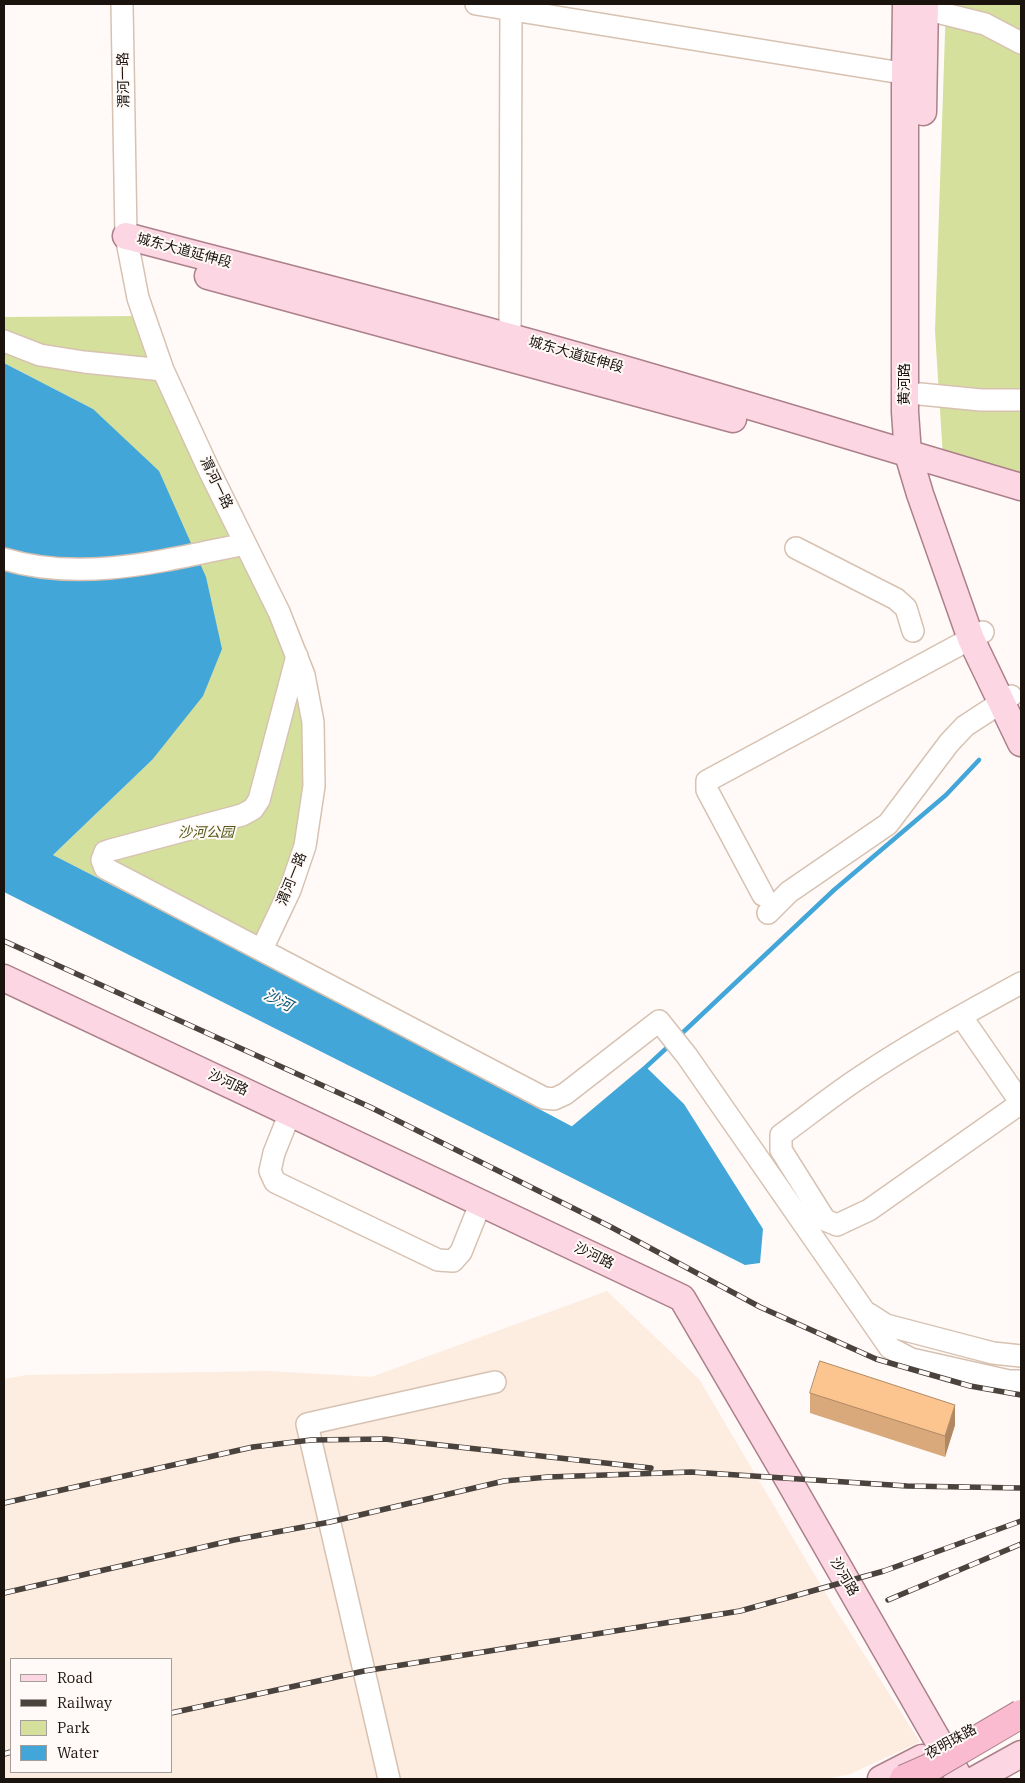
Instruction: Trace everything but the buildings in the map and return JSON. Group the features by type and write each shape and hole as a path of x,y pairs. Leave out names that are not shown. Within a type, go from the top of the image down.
{"highway":[{"path":"904,1779 929,1768 1021,1714"},
{"path":"943,1779 973,1764 1021,1735"}],"main road":[{"name":"黄河路","path":"919,5 914,75 905,412 918,463 936,502 977,636 1011,705 1021,743"},
{"name":"黄河路","path":"914,75 920,394 918,463"},
{"name":"城东大道延伸段","path":"128,246 510,337 728,398 1021,498"},
{"name":"城东大道延伸段","path":"128,246 918,463 1021,487"},
{"name":"沙河路","path":"4,978 682,1298 960,1779"},
{"name":"夜明珠路","path":"881,1779 1021,1703"},
{"path":"976,1779 1021,1754"}],"street":[{"name":"渭河一路","path":"122,4 128,246 138,298 163,370 279,612 304,675 313,722 314,786 305,846 290,890 262,949"},
{"path":"476,4 511,7 914,75"},
{"path":"919,5 984,24 1021,43"},
{"path":"510,337 511,7"},
{"path":"4,341 40,355 84,362 163,370"},
{"path":"920,394 981,400 1021,400"},
{"path":"4,559 20,564 78,570 102,569 154,562 245,544"},
{"path":"796,548 896,599 906,608 913,631"},
{"path":"977,636 707,781 706,790 765,904 789,892 888,824 949,743 965,726 1011,705"},
{"path":"297,656 259,800 253,809 242,815 104,852 102,860 105,868 544,1098 554,1099 565,1094 659,1021 890,1348 910,1359 1009,1381 1021,1381"},
{"path":"961,1016 1021,1103 869,1210 838,1225 825,1220 781,1150 781,1135 859,1078 961,1016 1021,982"},
{"path":"290,1113 274,1153 270,1171 275,1182 438,1260 454,1261 461,1252 481,1202"},
{"path":"866,1312 886,1326 993,1353 1021,1356"},
{"path":"389,1779 307,1424 495,1382"}],"shaded area":[{"path":"607,1291 699,1379 832,1604 920,1742 850,1774 825,1779 4,1779 4,1379 27,1375 269,1371 371,1377"}],"green space":[{"path":"946,4 1021,4 1021,479 943,457 935,331"},
{"name":"沙河公园","path":"137,316 290,657 307,721 302,828 286,886 252,957 53,855 152,760 93,409 4,363 4,317"}],"water":[{"name":"沙河","path":"4,363 93,409 159,471 206,577 222,649 203,696 152,760 53,855 252,957 575,1128 646,1067 684,1104 763,1229 760,1263 745,1265 4,892"}],"waterway":[{"path":"678,1037 834,890 946,795 979,760"},
{"path":"571,1130 671,1044"}],"railway":[{"path":"4,941 370,1107 611,1227 760,1307 876,1359 970,1386 1021,1395"},
{"path":"4,1503 253,1447 311,1440 385,1439 651,1468"},
{"path":"4,1593 234,1540 330,1522 504,1481 548,1477 691,1472 907,1486 1021,1488"},
{"path":"172,1713 364,1671 740,1611 884,1571 1021,1521"},
{"path":"888,1600 1021,1544"},
{"path":"4,1754 10,1752"}]}
